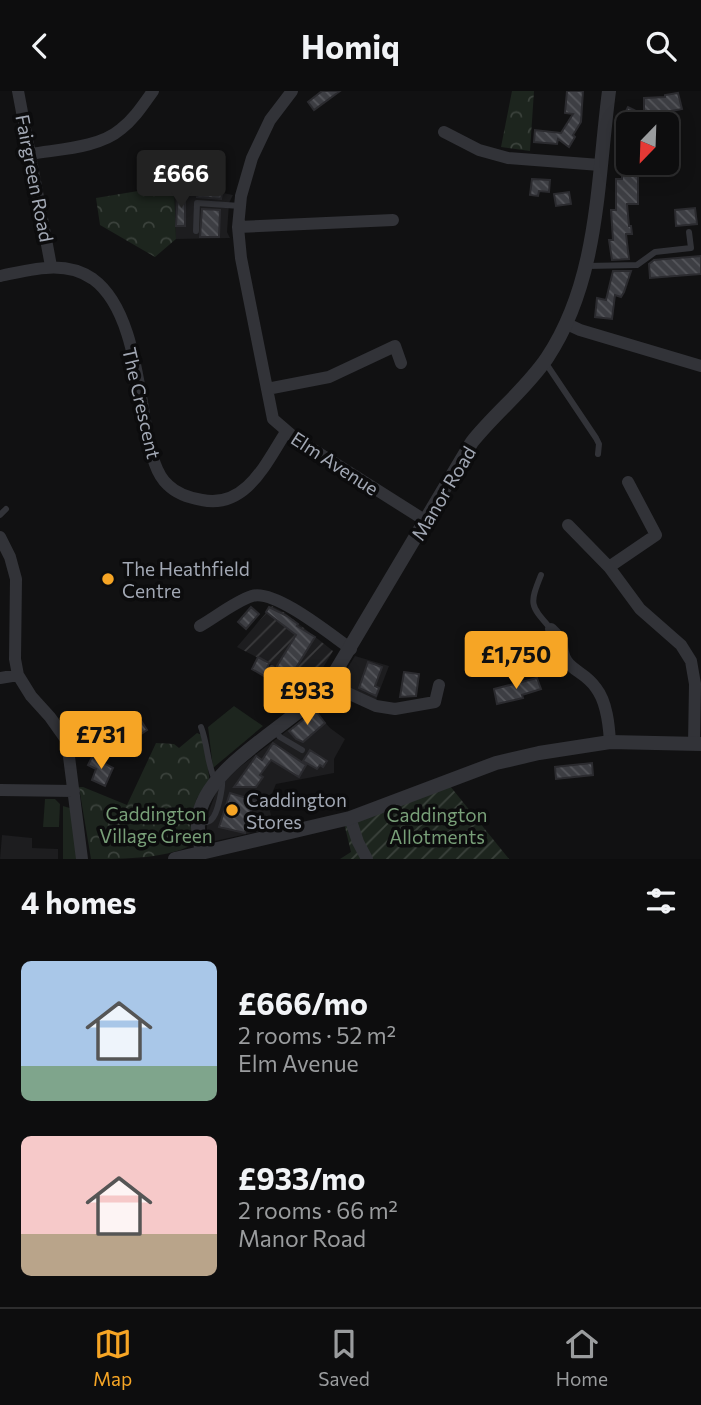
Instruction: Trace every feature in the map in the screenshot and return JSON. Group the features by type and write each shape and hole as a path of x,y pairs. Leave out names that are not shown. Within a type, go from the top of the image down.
{"street":[{"name":"Fairgreen Road","path":"18,91 51,266"},
{"path":"31,154 100,141 120,131 153,91"},
{"name":"Elm Avenue","path":"292,91 261,138 245,177 240,206 241,258 273,419 286,432 426,521"},
{"name":"Manor Road","path":"202,852 198,823 201,806 218,777 300,713 328,684 472,442 490,419 527,384 545,362 567,324 587,265 609,91"},
{"path":"444,132 479,150 508,157 600,165"},
{"path":"239,227 393,221"},
{"name":"The Crescent","path":"0,276 51,266 70,269 92,278 111,297 126,331 154,463 167,485 187,497 210,502 231,498 253,483 286,432"},
{"path":"567,324 701,366"},
{"path":"267,390 329,377 395,346 401,363"},
{"path":"609,567 659,539 628,482"},
{"path":"176,859 202,852 222,854 350,818 496,763 572,746 610,742 697,744 695,684 691,661 681,645 640,609 609,567 568,525"},
{"path":"0,537 10,557 16,579 15,659 18,675 67,741 82,859"},
{"path":"200,626 256,595 284,604 351,649"},
{"path":"220,614 228,626"},
{"path":"551,629 567,637 563,657 592,682 601,695 610,742"},
{"path":"518,651 529,672 563,657"},
{"path":"0,678 18,675"},
{"path":"328,684 376,706 395,709 435,702 439,685"},
{"path":"0,790 74,791"},
{"path":"350,818 367,859"}],"lane":[{"path":"196,230 197,203 240,206"},
{"path":"587,265 637,265 655,252 691,248 689,232"},
{"path":"545,362 596,438 599,444 598,454"},
{"path":"0,515 6,509"},
{"path":"541,575 532,598 534,607 551,629"},
{"path":"272,667 268,681 300,713"},
{"path":"201,727 211,772 218,777"},
{"path":"275,731 302,750"}],"shaded area":[{"path":"174,185 233,195 229,203 227,232 230,238 176,239"},
{"path":"272,606 333,651 310,689 291,675 237,647"},
{"path":"355,656 389,666 376,700 342,684 340,680"},
{"path":"314,710 330,728 345,739 334,759 334,773 276,784 268,803 274,828 215,841 207,836 207,816 217,790 228,776"},
{"path":"2,835 32,838 32,848 58,849 58,859 0,859"}],"green space":[{"path":"512,91 534,91 530,151 501,147"},
{"path":"174,185 176,239 155,257 100,225 96,198"},
{"path":"234,706 263,726 213,768 208,727"},
{"name":"Caddington Village Green","path":"197,733 202,735 204,741 210,783 197,798 189,822 197,842 161,855 91,859 79,787 127,805 156,743 174,744 179,748"},
{"name":"Caddington Allotments","path":"450,786 509,859 340,859 351,852 344,823"},
{"path":"45,799 55,799 60,804 59,827 43,827"},
{"path":"63,806 70,808 78,859 63,859"}],"building":[{"path":"322,91 340,91 314,110 308,102"},
{"path":"567,91 583,91 581,122 569,147 558,139 557,144 534,142 535,130 561,133 573,114 565,113"},
{"path":"678,93 682,109 644,112 644,98"},
{"path":"628,107 638,112 626,112"},
{"path":"622,175 638,175 638,204 627,204 632,234 626,234 629,259 612,260 609,240 613,240 611,210 616,210 616,179 622,179"},
{"path":"532,179 550,180 549,192 539,191 538,196 530,195"},
{"path":"198,189 222,194 221,199 197,197"},
{"path":"178,192 185,193 185,226 176,226"},
{"path":"569,192 571,204 556,206 554,194"},
{"path":"695,208 697,224 676,226 675,210"},
{"path":"202,209 220,210 219,237 200,237"},
{"path":"701,256 701,274 650,278 649,264 654,260"},
{"path":"613,271 631,271 621,297 615,295 612,319 595,317 597,298 606,300"},
{"path":"251,607 259,614 246,629 238,622"},
{"path":"269,607 287,616 315,637 291,676 301,683 290,694 274,679 277,666 296,635 266,612"},
{"path":"258,657 269,663 264,676 252,669"},
{"path":"368,662 382,667 375,686 379,688 376,696 359,688"},
{"path":"404,672 419,674 416,696 400,697"},
{"path":"537,678 541,689 522,695 523,698 497,704 494,689"},
{"path":"315,710 325,723 303,742 296,739 289,731"},
{"path":"140,719 147,730 128,743 123,735"},
{"path":"273,743 306,765 299,777 271,760 260,775 263,777 256,787 234,787 256,756 262,760"},
{"path":"310,750 327,761 323,767 320,765 317,769 303,761"},
{"path":"92,757 113,768 105,786 92,780 96,769 88,765"},
{"path":"592,763 593,775 556,779 555,767"},
{"path":"230,793 257,801 255,808 252,808 245,833 219,827"}],"place":[{"name":"The Heathfield Centre","path":"108,579"},
{"name":"Caddington Stores","path":"232,810"}]}
